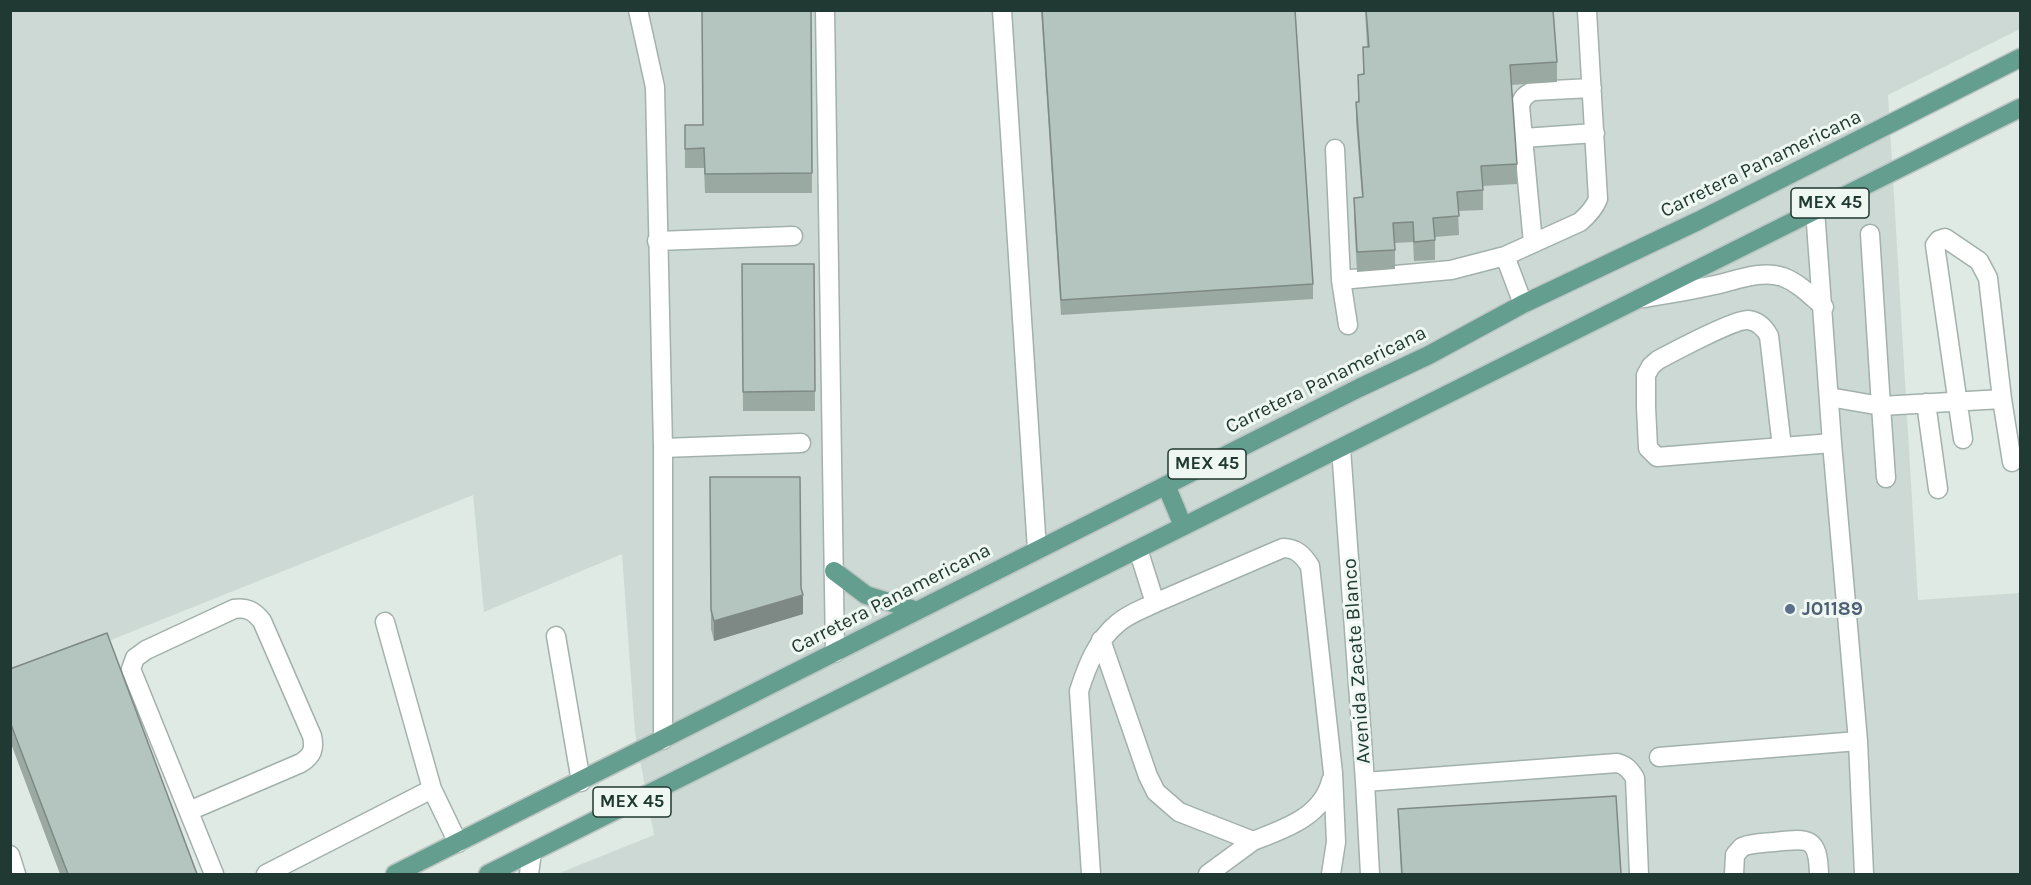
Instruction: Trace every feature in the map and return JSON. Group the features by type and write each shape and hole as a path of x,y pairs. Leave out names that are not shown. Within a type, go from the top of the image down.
{"main road":[{"name":"Carretera Panamericana","path":"395,874 836,653 915,610 1429,354 1523,304 1698,222 2020,58"},
{"name":"MEX 45","path":"488,874 2020,108"},
{"path":"1166,485 1184,526"},
{"path":"834,571 866,595 915,610"}],"lane":[{"path":"638,10 655,87 663,448 663,740"},
{"path":"825,10 836,653"},
{"path":"1002,10 1037,550"},
{"path":"1341,280 1451,270 1505,256 1580,222 1595,207 1598,199 1587,11"},
{"path":"1533,243 1520,106 1522,99 1533,91 1592,88"},
{"path":"1523,138 1595,133"},
{"path":"1335,149 1341,280 1348,325"},
{"path":"1815,210 1824,307 1832,443 1858,741 1864,874"},
{"path":"1870,234 1886,478"},
{"path":"657,241 793,236"},
{"path":"1963,440 1935,245 1946,238 1979,261 1988,278 2012,462"},
{"path":"1505,256 1523,304"},
{"path":"1641,298 1771,274 1802,287 1824,307"},
{"path":"1782,447 1769,336 1756,322 1740,321 1658,360 1651,366 1646,375 1648,448 1658,457 1832,443"},
{"path":"1829,397 1881,406 2002,399"},
{"path":"1926,403 1938,489"},
{"path":"663,448 801,443"},
{"name":"Avenida Zacate Blanco","path":"1341,448 1370,874"},
{"path":"1091,874 1079,691 1101,640 1119,622 1155,603 1282,548 1291,548 1302,554 1310,566 1333,773 1336,842 1331,874"},
{"path":"1138,549 1155,603"},
{"path":"189,811 301,763 313,752 312,736 266,631 257,615 243,608 234,609 146,650 132,663 133,675 214,874"},
{"path":"385,622 432,789 458,843"},
{"path":"556,636 581,782"},
{"path":"1101,640 1148,776 1156,792 1179,812 1253,841"},
{"path":"1659,757 1858,741"},
{"path":"1365,782 1623,764 1630,769 1635,778 1639,874"},
{"path":"1208,874 1253,841 1298,823 1317,808 1329,790 1333,773"},
{"path":"266,874 432,789"},
{"path":"1734,874 1735,855 1742,847 1798,839 1810,843 1817,852 1819,874"},
{"path":"529,874 532,852"},
{"path":"10,855 16,874"}],"shaded area":[{"path":"11,11 2020,11 2020,29 1888,95 1918,600 2020,593 2020,874 557,874 654,835 635,733 622,554 484,612 473,495 11,680"}],"building":[{"path":"702,10 811,10 812,173 705,174 704,148 685,149 685,125 703,125"},
{"path":"1042,10 1295,10 1313,284 1061,300"},
{"path":"1366,10 1553,10 1557,62 1510,65 1517,164 1481,166 1483,190 1457,192 1459,216 1433,218 1435,240 1414,242 1413,222 1393,223 1395,250 1357,252 1354,198 1363,197 1356,102 1359,102 1358,75 1364,74 1363,47 1369,47"},
{"path":"742,264 814,264 815,391 743,392"},
{"path":"710,477 800,477 801,588 803,595 714,621 711,610"},
{"path":"107,633 197,874 68,874 10,722 10,669"},
{"path":"1616,796 1621,874 1402,874 1398,809"}],"place":[{"name":"J01189","path":"1790,609"}]}
